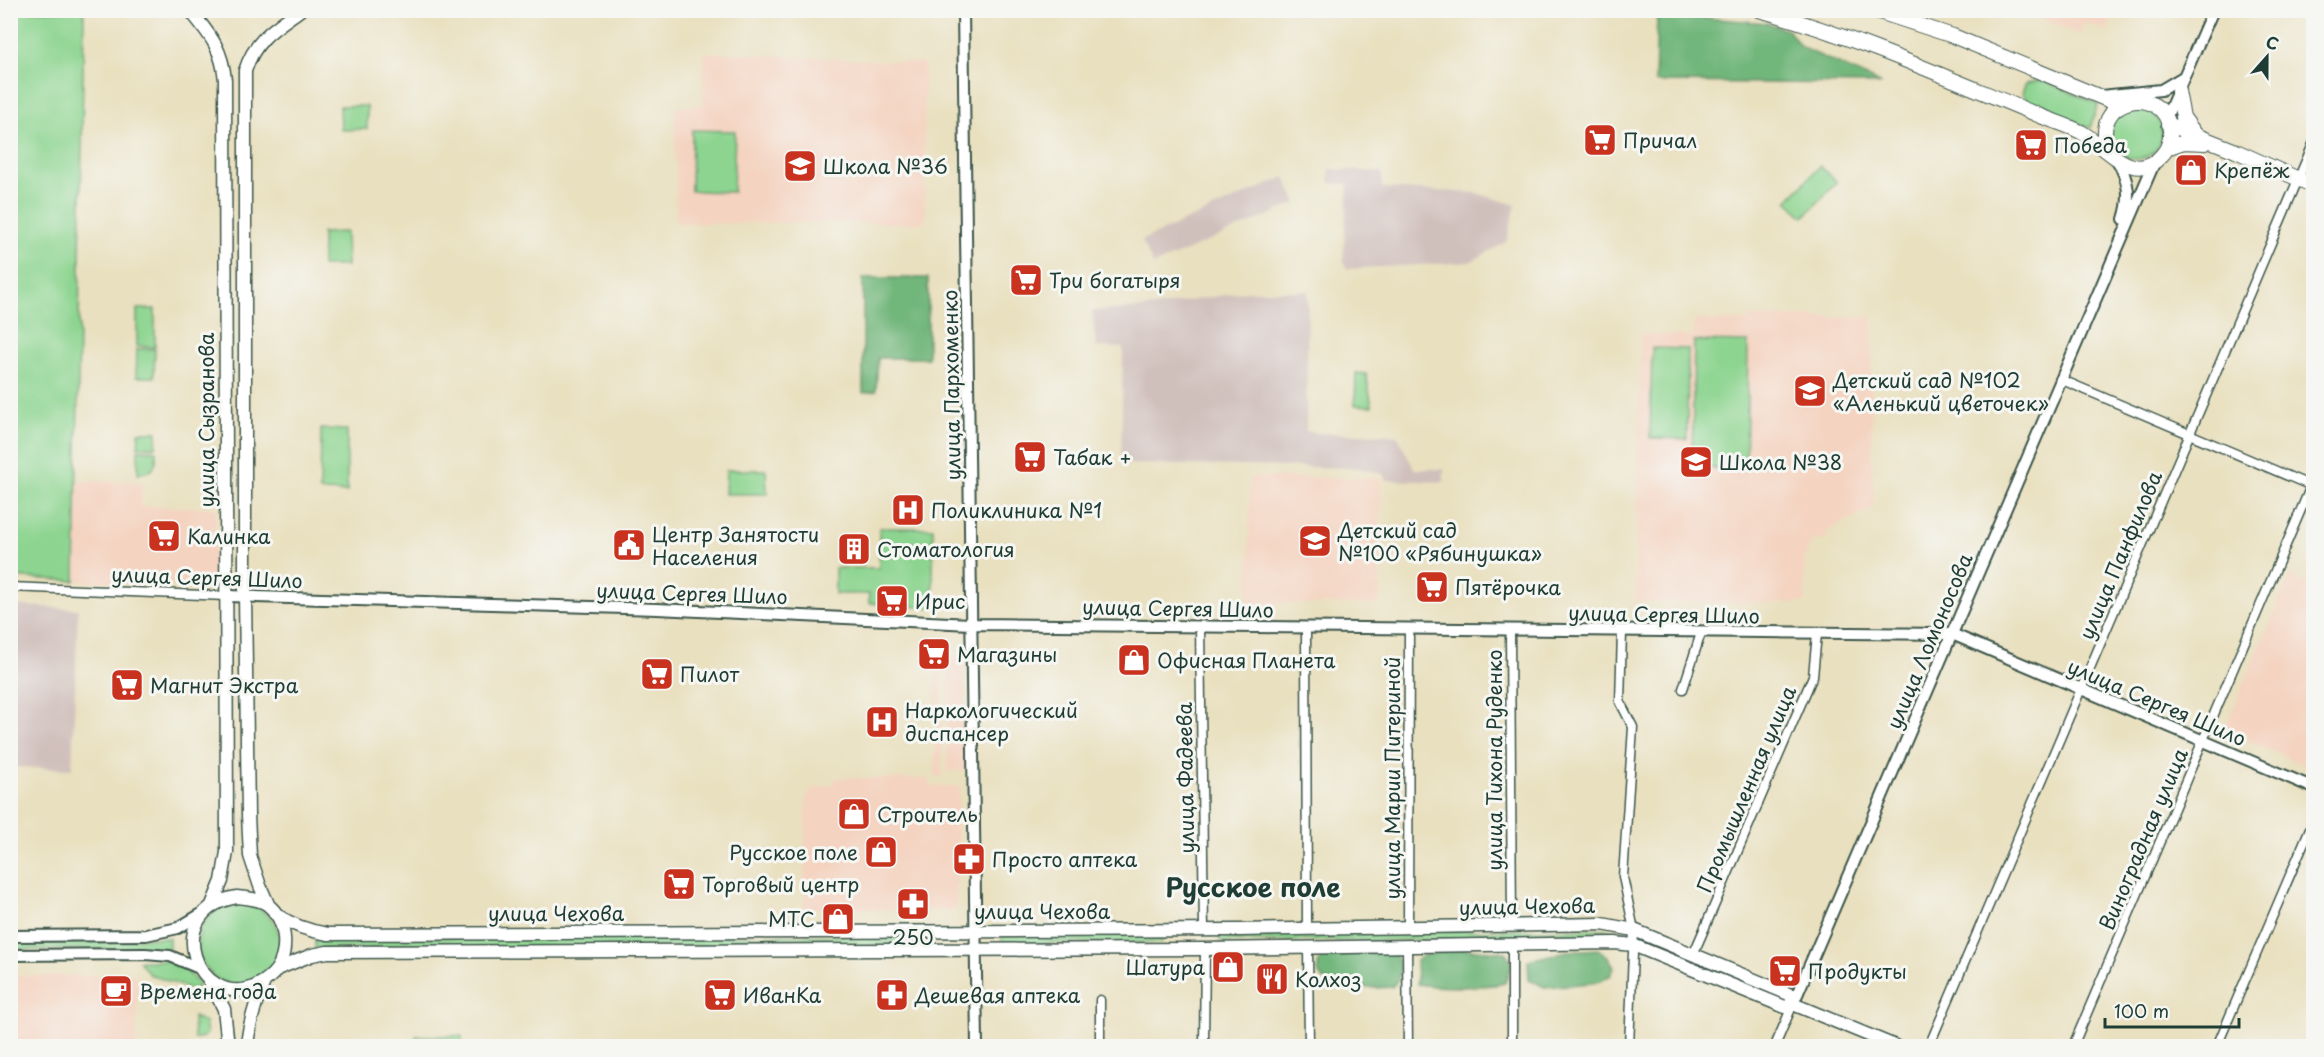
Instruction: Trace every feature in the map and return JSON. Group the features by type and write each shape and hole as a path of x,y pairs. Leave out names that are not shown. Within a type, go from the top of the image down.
{"main road":[{"name":"улица Сызранова","path":"271,909 255,872 249,841 245,596 246,71 251,54 269,33 300,10"},
{"path":"1759,10 1848,38 2080,131 2113,155 2133,166 2155,162 2167,148 2170,136 2167,121 2160,111 2148,103 2136,101 2120,105 2113,111 2105,124 2104,141 2113,155"},
{"path":"1873,10 1953,36 2120,105"},
{"name":"улица Сызранова","path":"191,12 214,40 224,62 227,852 218,896 208,909"},
{"path":"2178,91 2183,117 2196,135"},
{"path":"2167,121 2313,186"},
{"path":"2167,148 2184,142 2196,141 2236,151"},
{"path":"224,340 246,340"},
{"path":"248,1047 252,1010 264,982 277,969 284,951 285,937 281,924 271,909 252,898 223,899 208,909 196,924 192,944 199,968 219,985 241,989 264,982"},
{"name":"улица Чехова","path":"271,909 295,927 328,934 1204,930 1602,924 1634,930 1791,995 1793,1004"},
{"path":"1204,930 1205,949"},
{"name":"улица Чехова","path":"277,969 296,960 327,952 1205,949 1608,942 1633,945 1785,1006 1793,1004 1895,1047"},
{"path":"209,978 224,1009 228,1047"}],"street":[{"name":"улица Пархоменко","path":"963,10 977,1047"},
{"path":"2167,121 2213,10"},
{"path":"2098,96 2162,90 2184,77"},
{"name":"улица Панфилова","path":"1929,1047 2313,142"},
{"name":"улица Ломоносова","path":"2113,155 2125,174 2129,195 2116,249"},
{"name":"улица Ломоносова","path":"1775,1047 2155,162"},
{"path":"2060,379 2313,484"},
{"name":"Виноградная улица","path":"2073,1047 2313,484"},
{"name":"улица Сергея Шило","path":"10,587 657,609 971,624 1952,634 2313,788"},
{"name":"улица Фадеева","path":"1200,627 1204,930"},
{"path":"1306,628 1307,929"},
{"name":"улица Марии Питериной","path":"1408,927 1409,629"},
{"name":"улица Тихона Руденко","path":"1510,630 1512,925"},
{"path":"1622,632 1620,702 1633,727 1623,878 1634,930 1629,1047"},
{"path":"1683,689 1701,633"},
{"name":"Промышленная улица","path":"1693,955 1813,676 1816,634"},
{"path":"2217,1047 2313,819"},
{"path":"10,936 146,935 178,928 208,909"},
{"path":"1512,944 1512,1047"},
{"path":"1407,945 1408,1047"},
{"path":"1308,947 1309,1047"},
{"path":"1204,1047 1205,949"},
{"path":"10,955 145,954 170,956 199,968"},
{"path":"1100,1000 1100,1047"}],"shaded area":[{"path":"2022,11 2115,11 2107,31 2085,22 2080,35"},
{"name":"Школа №36","path":"704,52 924,63 925,223 676,223 675,108 703,104"},
{"path":"1330,169 1382,172 1382,188 1476,193 1516,205 1506,242 1470,262 1347,269 1343,261 1348,184 1329,183"},
{"path":"1285,177 1297,203 1153,265 1142,240"},
{"path":"1247,291 1308,291 1306,431 1397,435 1414,469 1444,469 1444,482 1386,480 1383,474 1359,468 1121,464 1123,348 1096,347 1092,311 1148,308"},
{"name":"Школа №38","path":"1749,317 1872,317 1874,507 1827,531 1827,540 1812,540 1804,560 1805,603 1635,602 1640,334 1693,336 1694,320 1749,321"},
{"name":"Детский сад №100 «Рябинушка»","path":"1250,477 1381,478 1380,605 1248,603"},
{"path":"77,481 142,482 141,506 216,508 214,578 206,585 199,587 75,581"},
{"path":"2290,576 2313,586 2313,769 2224,730"},
{"path":"10,605 78,609 72,769 11,767"},
{"path":"948,655 965,656 966,770 947,772"},
{"path":"935,667 942,668 942,776 935,776"},
{"name":"Русское поле","path":"835,778 928,779 930,786 971,787 959,788 956,910 804,908 806,797 814,788 834,785"},
{"path":"138,975 136,1046 11,1046 11,976"}],"green space":[{"path":"10,11 84,11 75,581 11,577"},
{"path":"1657,14 1768,23 1789,31 1801,47 1882,84 1655,82"},
{"path":"2042,80 2098,104 2090,128 2031,106 2022,93 2026,83"},
{"path":"340,106 367,106 367,129 341,130"},
{"path":"2136,107 2150,111 2158,119 2162,133 2158,147 2150,155 2136,159 2122,155 2114,147 2110,133 2114,119 2122,111"},
{"path":"692,130 735,131 733,192 691,191"},
{"path":"1820,166 1837,182 1804,217 1787,201"},
{"path":"346,232 347,266 322,266 322,233"},
{"path":"863,278 928,278 928,358 878,358 876,391 863,393"},
{"path":"137,309 155,309 155,347 137,346"},
{"path":"1694,341 1748,342 1746,469 1692,468"},
{"path":"1652,348 1688,349 1687,439 1650,438"},
{"path":"137,349 155,349 154,377 136,377"},
{"path":"1356,373 1366,374 1372,406 1355,405"},
{"path":"321,429 347,430 347,492 320,491"},
{"path":"139,432 157,432 156,447 138,447"},
{"path":"138,450 156,451 156,462 152,470 138,474"},
{"path":"726,470 766,470 767,494 725,494"},
{"path":"879,528 933,528 933,608 869,603 869,594 835,594 835,568 879,568"},
{"path":"239,903 255,906 268,915 277,928 280,944 277,960 268,973 255,982 239,985 223,982 210,973 201,960 198,944 201,928 210,915 223,906"},
{"path":"1603,929 1627,934 1627,938 1220,942 1220,934"},
{"path":"922,935 922,945 315,949 315,938"},
{"path":"1002,935 1162,935 1162,943 1002,943"},
{"path":"169,938 169,949 11,950 10,939"},
{"path":"1652,942 1773,992 1771,997 1650,947"},
{"path":"1462,949 1505,952 1512,962 1505,983 1461,987 1417,984 1416,961 1424,955"},
{"path":"1598,949 1609,957 1614,968 1611,975 1601,981 1544,987 1529,979 1528,960 1568,951"},
{"path":"1359,952 1395,954 1400,972 1392,987 1340,986 1320,976 1318,967 1323,954"},
{"path":"139,961 167,961 179,964 199,984 197,988 190,989 149,974"},
{"path":"193,1017 205,1022 207,1034 203,1037 194,1039"},
{"path":"416,1036 462,1036 462,1046 416,1046"}],"place":[{"name":"Причал","path":"1600,140"},
{"name":"Победа","path":"2031,145"},
{"name":"Школа №36","path":"800,166"},
{"name":"Крепёж","path":"2191,170"},
{"name":"Три богатыря","path":"1026,280"},
{"name":"Детский сад №102 «Аленький цветочек»","path":"1810,391"},
{"name":"Табак +","path":"1030,457"},
{"name":"Школа №38","path":"1696,462"},
{"name":"Поликлиника №1","path":"908,510"},
{"name":"Калинка","path":"164,536"},
{"name":"Детский сад №100 «Рябинушка»","path":"1315,541"},
{"name":"Центр Занятости Населения","path":"629,545"},
{"name":"Стоматология","path":"854,549"},
{"name":"Пятёрочка","path":"1432,587"},
{"name":"Ирис","path":"892,601"},
{"name":"Магазины","path":"934,654"},
{"name":"Офисная Планета","path":"1134,660"},
{"name":"Пилот","path":"657,674"},
{"name":"Магнит Экстра","path":"127,685"},
{"name":"Наркологический диспансер","path":"882,722"},
{"name":"Строитель","path":"854,814"},
{"name":"Русское поле","path":"881,852"},
{"name":"Просто аптека","path":"969,859"},
{"name":"Торговый центр","path":"679,884"},
{"name":"250","path":"913,904"},
{"name":"МТС","path":"838,919"},
{"name":"Шатура","path":"1228,967"},
{"name":"Продукты","path":"1785,971"},
{"name":"Колхоз","path":"1272,979"},
{"name":"Времена года","path":"116,991"},
{"name":"ИванКа","path":"720,995"},
{"name":"Дешевая аптека","path":"892,995"}],"district":[{"name":"Русское поле","path":"1253,886"}]}
